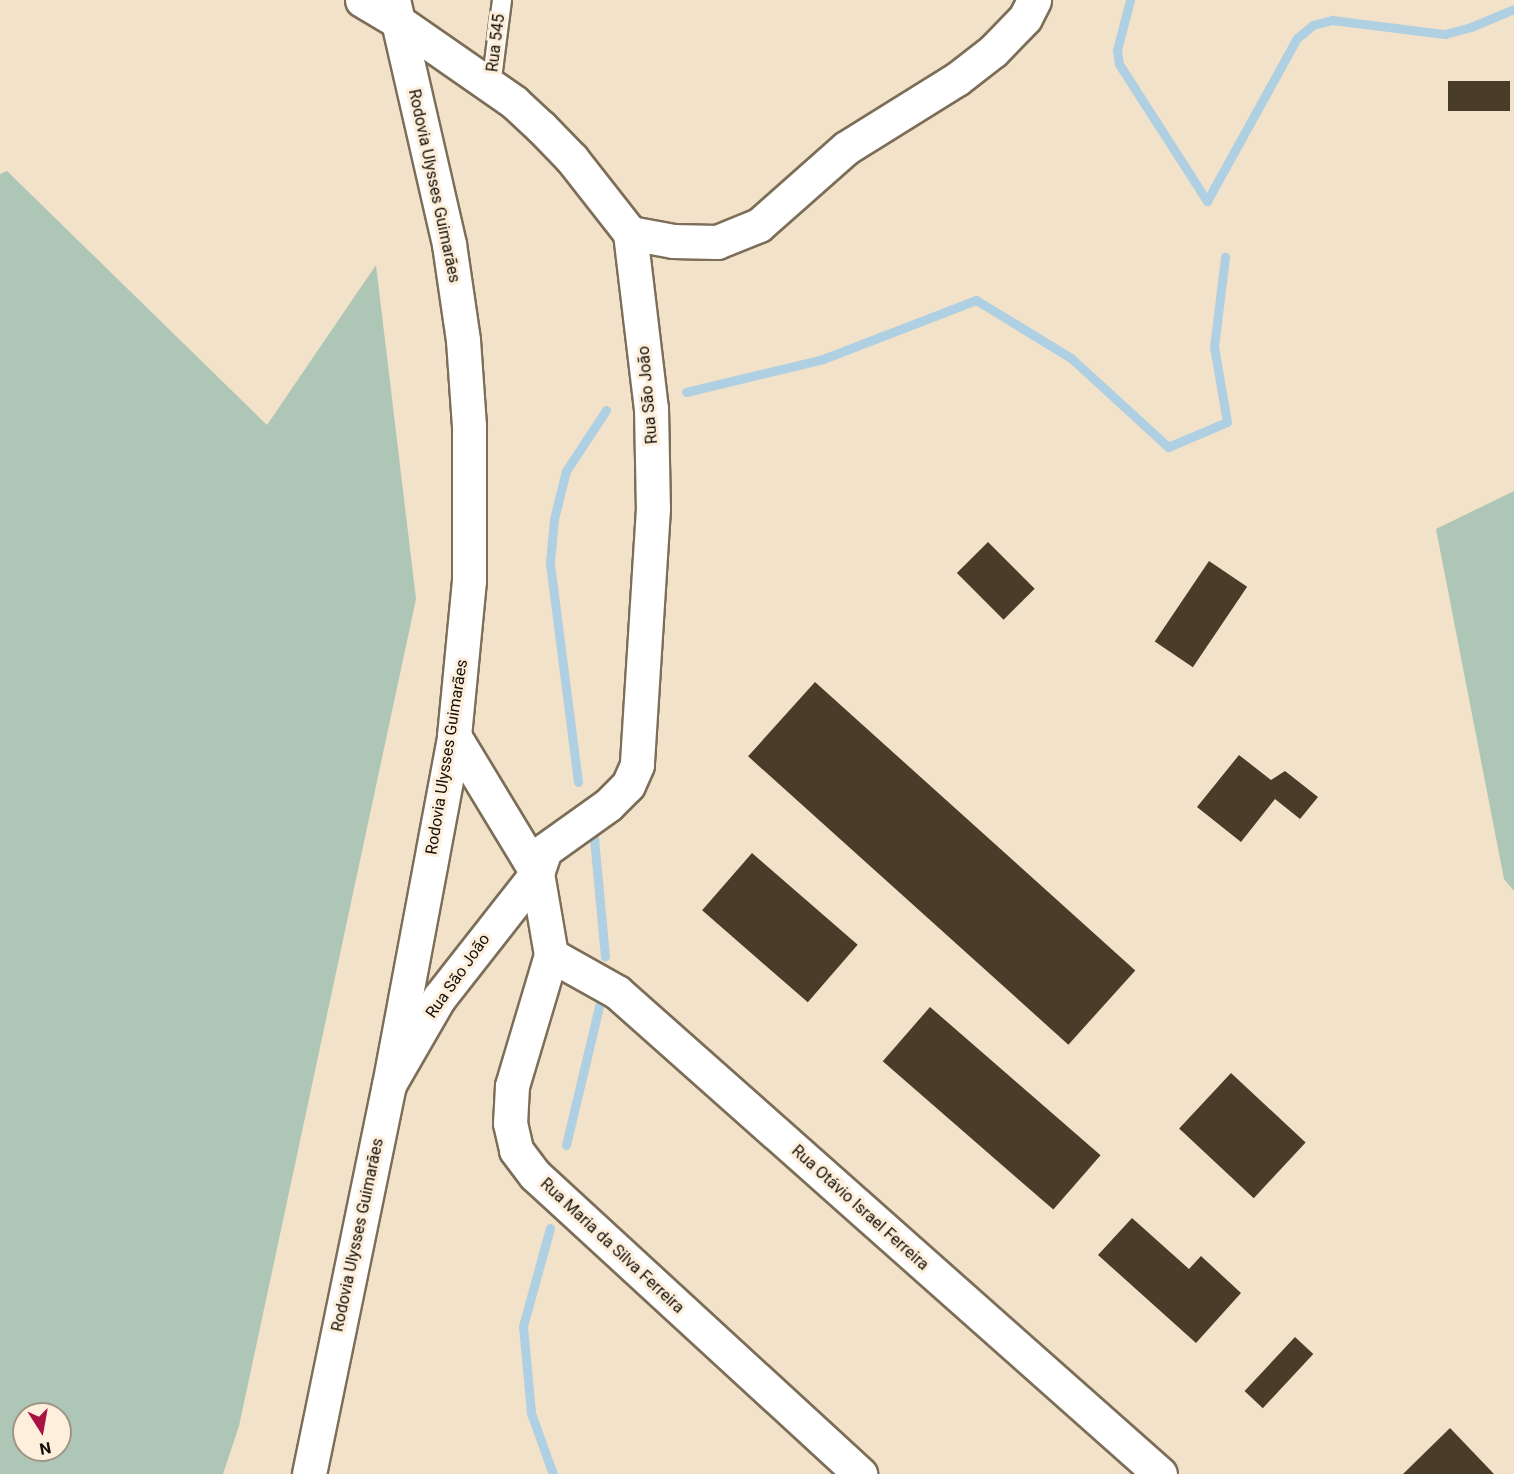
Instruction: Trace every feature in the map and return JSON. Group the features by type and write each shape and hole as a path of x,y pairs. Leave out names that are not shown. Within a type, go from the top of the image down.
{"main road":[{"path":"362,0 396,11 521,108 572,159 630,233 673,241 717,242 759,225 846,148 957,79 993,51 1025,18 1034,0"},
{"name":"Rodovia Ulysses Guimarães","path":"309,1474 388,1085 454,736 469,580 469,426 464,351 449,244 396,11"},
{"name":"Rua São João","path":"388,1085 439,998 537,873 545,850 608,805 628,784 638,765 641,741 654,443 630,233"},
{"path":"454,736 537,873 551,955"},
{"name":"Rua Maria da Silva Ferreira","path":"551,955 512,1086 510,1123 516,1150 535,1174 860,1474"},
{"name":"Rua Otávio Israel Ferreira","path":"551,955 617,992 1160,1474"}],"lane":[{"name":"Rua 545","path":"491,86 502,0"}],"green space":[{"path":"7,171 267,425 376,265 416,599 239,1426 223,1474 0,1474 0,174"},
{"path":"1514,491 1514,891 1504,879 1436,529"}],"building":[{"path":"1448,81 1510,81 1510,111 1448,111"},
{"path":"988,542 1035,589 1004,620 957,573"},
{"path":"1209,561 1247,587 1193,667 1155,641"},
{"path":"815,682 1135,970 1068,1045 748,756"},
{"path":"1239,755 1271,780 1285,771 1318,797 1300,819 1275,799 1241,842 1197,807"},
{"path":"752,853 858,945 808,1002 702,910"},
{"path":"930,1007 1101,1155 1053,1210 883,1061"},
{"path":"1231,1073 1306,1143 1254,1198 1179,1129"},
{"path":"1132,1218 1189,1269 1201,1256 1241,1293 1196,1343 1098,1255"},
{"path":"1295,1337 1313,1354 1263,1408 1245,1391"},
{"path":"1450,1428 1494,1474 1403,1474"}],"waterway":[{"path":"1130,0 1117,50 1119,64 1207,201 1297,38 1313,25 1332,20 1445,34 1471,27 1514,9"},
{"path":"686,392 823,359 976,300 1071,358 1168,447 1227,422 1214,347 1225,257"},
{"path":"578,782 550,562 554,519 566,471 606,410"},
{"path":"594,838 605,956"},
{"path":"566,1145 600,1002"},
{"path":"550,1228 523,1326 531,1413 553,1474"}]}
